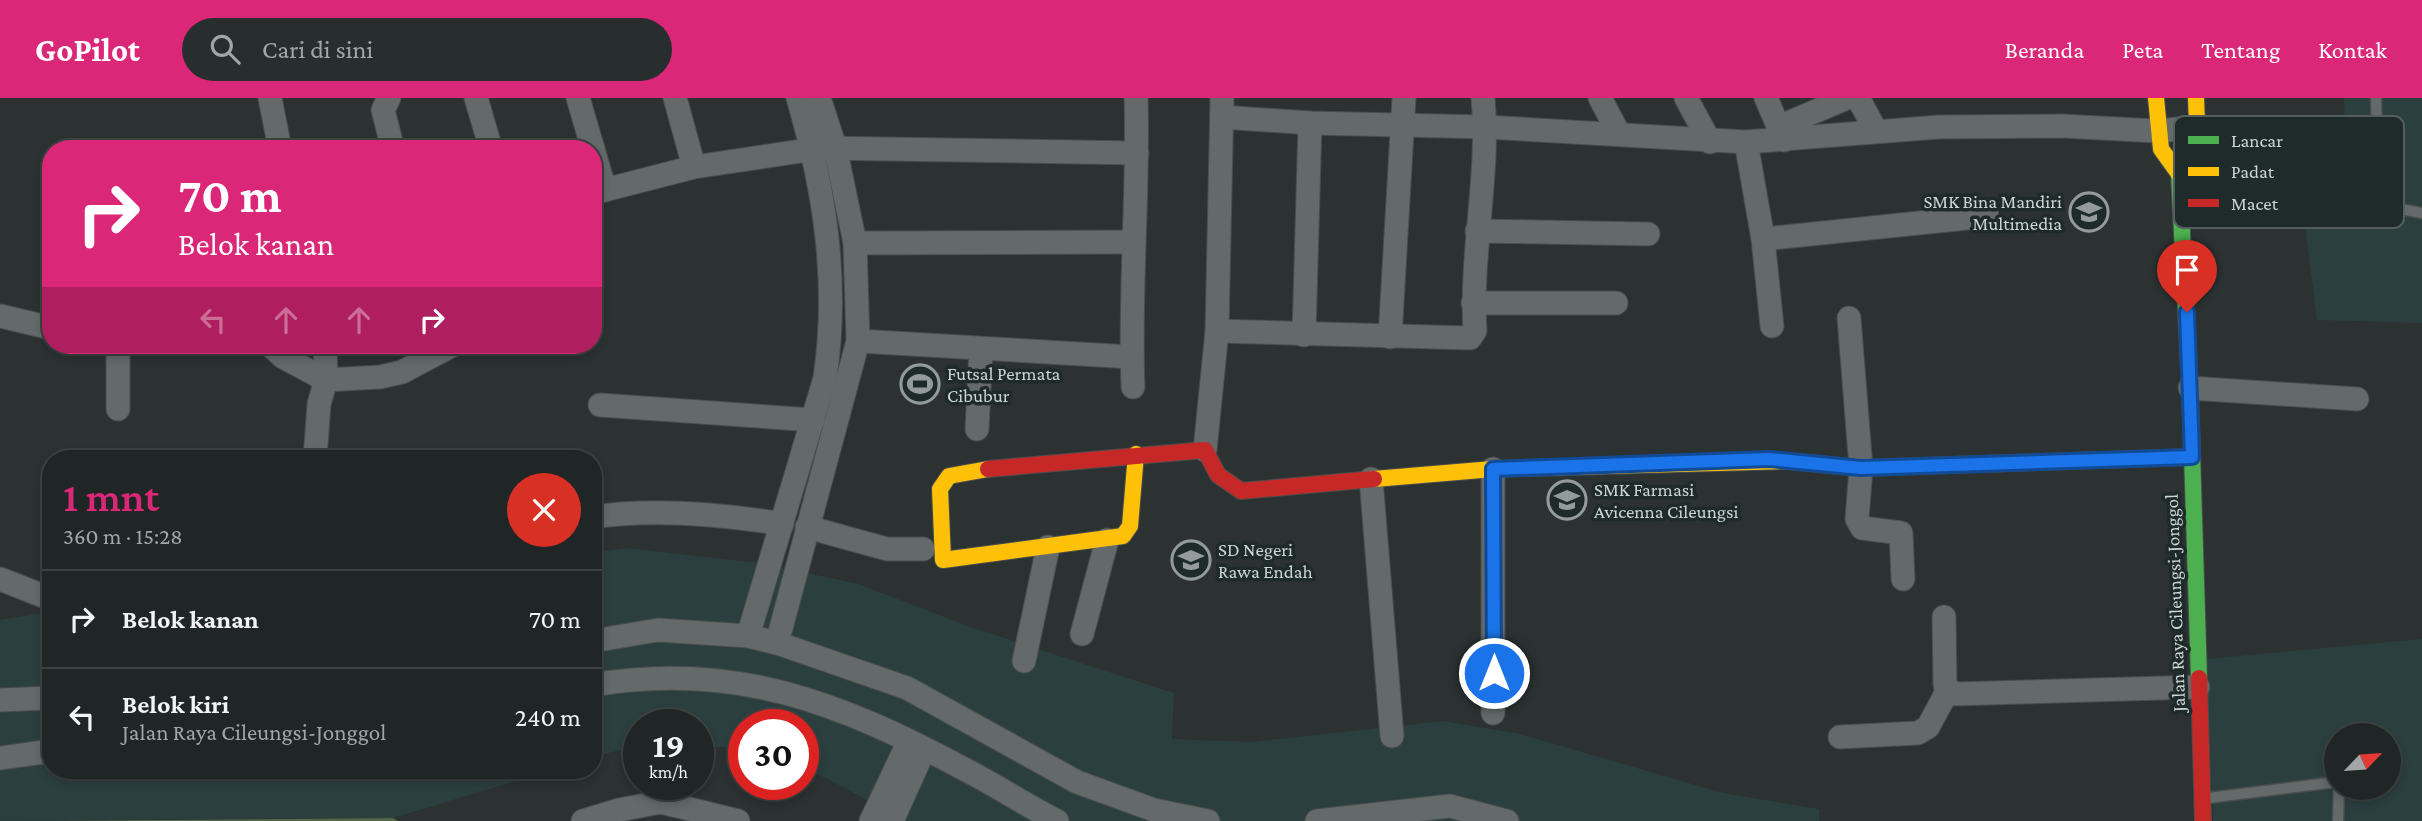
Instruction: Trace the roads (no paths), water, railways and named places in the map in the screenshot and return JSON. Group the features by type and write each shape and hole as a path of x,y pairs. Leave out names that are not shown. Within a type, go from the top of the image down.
{"main road":[{"name":"Jalan Raya Cileungsi-Jonggol","path":"2155,98 2157,131 2168,166 2174,170"},
{"path":"2196,98 2197,116"},
{"name":"Jalan Raya Cileungsi-Jonggol","path":"2184,228 2203,821"},
{"path":"1136,454 1130,526 1123,536 943,560 940,489 943,481 957,473 1136,454 1205,450 1207,460 1222,481 1241,491 1493,469 1769,459 1861,468 2192,457"}],"street":[{"path":"270,98 278,140"},
{"path":"389,98 383,110 391,140"},
{"path":"476,98 488,140"},
{"path":"578,98 590,140"},
{"path":"675,98 694,167"},
{"path":"777,643 858,341 855,243 825,148 799,98"},
{"path":"748,636 825,378 832,299 820,98"},
{"path":"1133,387 1132,242 1137,153 1136,98"},
{"path":"1390,337 1405,123 1404,98"},
{"path":"1217,331 1471,338 1475,331 1473,303 1486,127 1483,98"},
{"path":"1600,98 1619,134"},
{"path":"1686,98 1710,142"},
{"path":"1766,98 1783,133"},
{"path":"1783,133 1847,98"},
{"path":"1858,98 1876,131"},
{"path":"1205,450 1217,331 1222,107 1310,122 1486,127 1710,142 1746,142 1783,133 2027,126 2174,129"},
{"path":"1304,335 1310,122"},
{"path":"1746,142 1763,239 1772,326"},
{"path":"602,190 694,167 825,148 1137,153"},
{"path":"1763,239 1987,215"},
{"path":"1477,231 1648,234"},
{"path":"855,243 1132,242"},
{"path":"1473,303 1616,303"},
{"path":"0,316 42,326"},
{"path":"1849,318 1861,468 1859,524 1866,529 1901,533 1903,579"},
{"path":"858,341 1132,357"},
{"path":"977,429 981,348"},
{"path":"118,354 118,409"},
{"path":"280,354 326,380 380,377 402,372 436,354"},
{"path":"316,450 319,404 326,380 325,354"},
{"path":"2190,388 2357,399"},
{"path":"600,404 813,419"},
{"path":"1493,469 1493,713"},
{"path":"1371,479 1392,736"},
{"path":"602,516 630,513 738,516 782,524"},
{"path":"807,527 887,549 923,549"},
{"path":"1082,634 1107,540"},
{"path":"1024,661 1048,547"},
{"path":"0,579 42,595"},
{"path":"1944,617 1945,685 1953,694 2198,687"},
{"path":"602,639 657,630 748,636 777,643 907,688 1077,782 1154,810 1208,821"},
{"path":"602,684 654,676 696,676 779,689 866,719 964,768 1057,821"},
{"path":"1840,737 1918,733 1928,727 1948,690"},
{"path":"0,701 42,699"},
{"path":"871,821 916,746"},
{"path":"892,821 916,746"},
{"path":"0,758 42,752"},
{"path":"583,821 619,810 662,802 738,821"},
{"path":"1317,821 1450,806 1507,821"}],"lane":[{"path":"2376,98 2376,116"},
{"path":"2404,210 2422,213"},
{"path":"2202,799 2324,784"},
{"path":"2338,821 2339,800"}],"place":[{"name":"SMK Bina Mandiri Multimedia","path":"2089,212"},
{"name":"Futsal Permata Cibubur","path":"920,384"},
{"name":"SMK Farmasi Avicenna Cileungsi","path":"1567,500"},
{"name":"SD Negeri Rawa Endah","path":"1191,560"}]}
